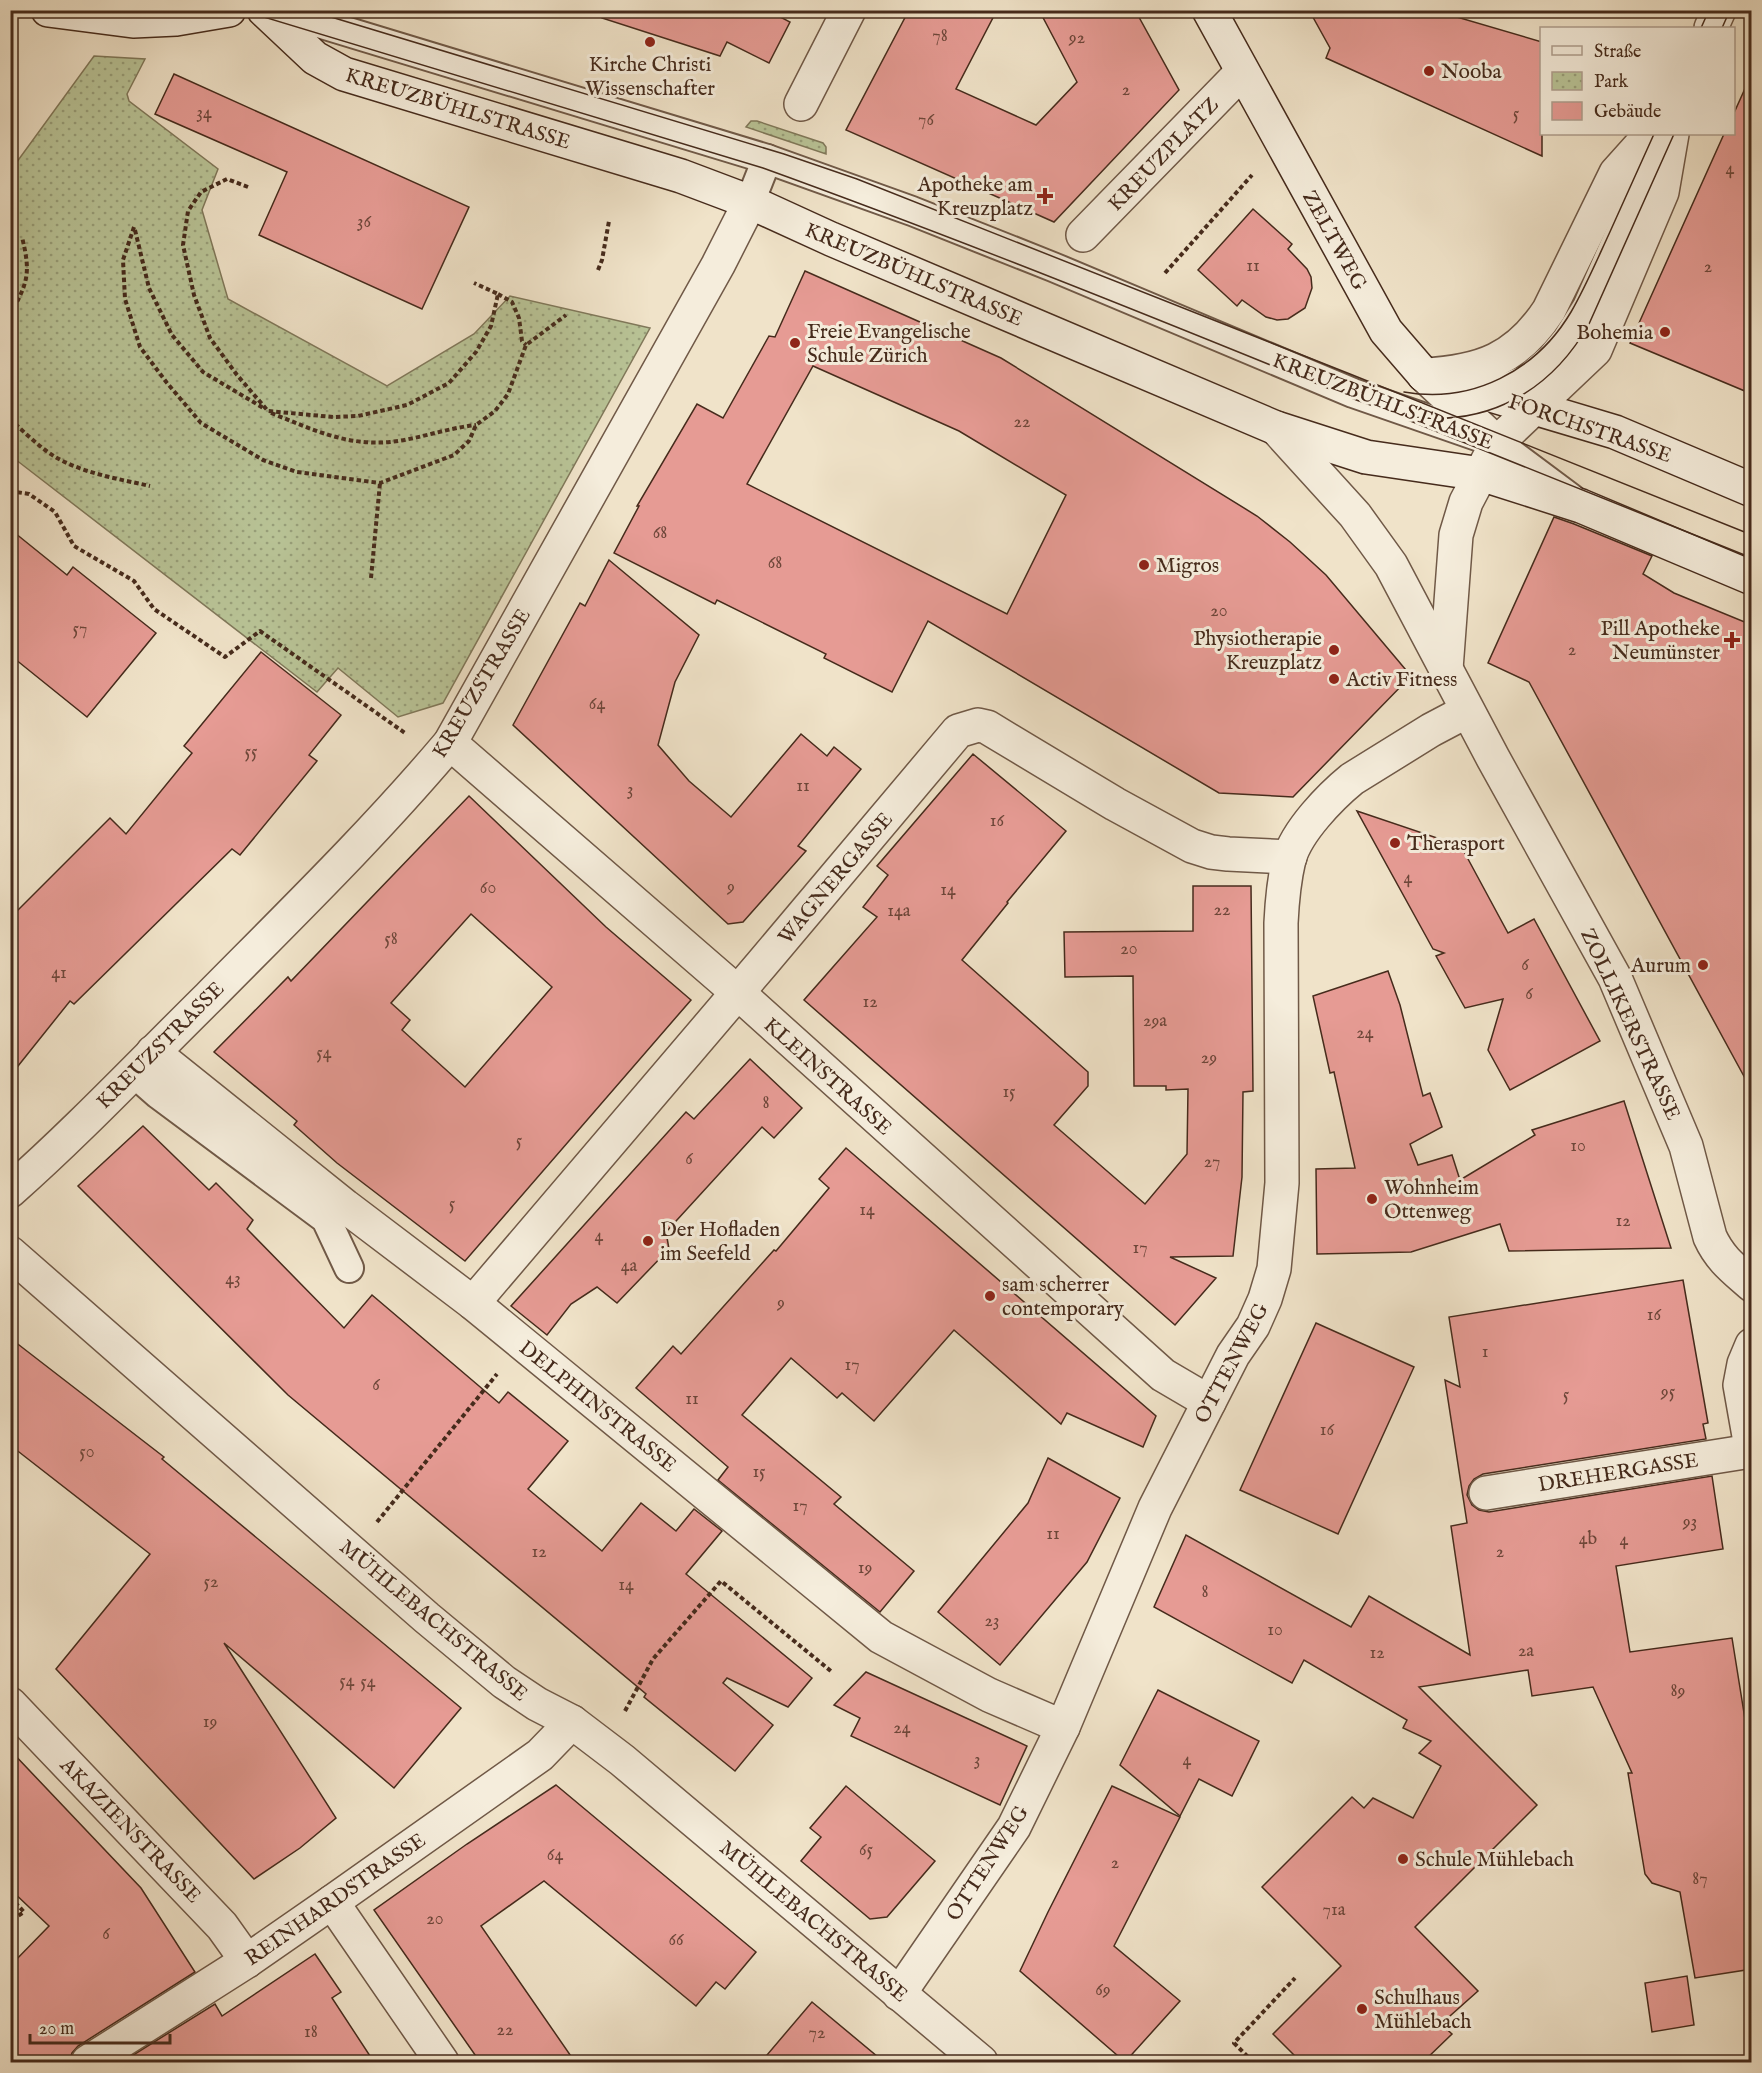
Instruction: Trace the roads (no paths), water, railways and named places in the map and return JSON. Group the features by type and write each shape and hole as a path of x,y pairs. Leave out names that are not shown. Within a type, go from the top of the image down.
{"street":[{"path":"48,10 133,21 176,19 229,10"},
{"name":"KREUZBÜHLSTRASSE","path":"264,10 315,58 344,74 681,176 750,202 831,239 1276,428 1366,457 1481,474 1581,506"},
{"path":"801,104 849,10"},
{"name":"ZELTWEG","path":"1209,10 1386,331 1425,375 1497,443"},
{"path":"1711,27 1719,10"},
{"name":"KREUZPLATZ","path":"1083,235 1242,72"},
{"path":"1425,375 1449,374 1482,367 1515,350 1537,328 1558,292 1616,173 1650,135"},
{"path":"1446,669 1456,536 1466,502 1497,443 1595,350 1662,192 1672,135"},
{"name":"KREUZSTRASSE","path":"10,1191 357,848 450,743 712,275 750,202"},
{"name":"FORCHSTRASSE","path":"1425,375 1615,432 1752,490"},
{"name":"ZOLLIKERSTRASSE","path":"1276,428 1355,515 1391,565 1467,711 1615,978 1686,1146 1710,1237 1715,1248 1722,1258 1752,1285"},
{"path":"1581,506 1752,578"},
{"name":"OTTENWEG","path":"899,1994 1014,1827 1063,1727 1155,1508 1233,1354 1253,1326 1266,1299 1274,1269 1282,1183 1281,923 1290,857 1310,823 1352,779 1431,730 1467,711"},
{"name":"WAGNERGASSE","path":"473,1303 958,731 968,726 987,727 1136,816 1192,846 1228,854 1290,857"},
{"name":"KLEINSTRASSE","path":"450,743 736,992 1163,1375 1209,1402"},
{"name":"DELPHINSTRASSE","path":"143,1062 345,1206 473,1303 881,1637 989,1695 1063,1727"},
{"name":"MÜHLEBACHSTRASSE","path":"10,1253 444,1633 504,1682 537,1704 572,1722 622,1760 981,2062"},
{"path":"1751,1452 1740,1385 1744,1364 1752,1345"},
{"name":"DREHERGASSE","path":"1486,1493 1751,1452"},
{"name":"AKAZIENSTRASSE","path":"10,1704 222,1926 247,1961"},
{"name":"REINHARDSTRASSE","path":"88,2062 247,1961 332,1902 540,1755 572,1722"},
{"path":"332,1902 442,2062"}],"lane":[{"name":"KREUZBÜHLSTRASSE","path":"276,10 767,159 912,211 1053,267 1353,393 1497,443 1581,506"},
{"path":"1414,414 1458,406 1491,394 1527,379 1551,358 1567,339 1587,307 1664,135"},
{"path":"750,202 767,159"},
{"path":"143,1062 167,1101 326,1219 349,1268"}],"tram line":[{"path":"241,10 763,168 1060,280 1354,399 1412,417 1467,416 1492,409 1515,399 1537,385 1556,368 1574,348 1589,324 1674,135"},
{"path":"308,10 784,154 857,179 1752,535"},
{"path":"1701,27 1709,10"},
{"path":"1722,27 1730,10"},
{"path":"1404,392 1454,393 1477,388 1500,379 1540,351 1557,333 1581,293 1654,135"},
{"path":"1408,420 1752,558"}],"place":[{"name":"Kirche Christi Wissenschafter","path":"650,42"},
{"name":"Nooba","path":"1429,71"},
{"name":"Apotheke am Kreuzplatz","path":"1045,196"},
{"name":"Bohemia","path":"1665,332"},
{"name":"Freie Evangelische Schule Zürich","path":"795,343"},
{"name":"Migros","path":"1144,565"},
{"name":"Pill Apotheke Neumünster","path":"1732,640"},
{"name":"Physiotherapie Kreuzplatz","path":"1334,650"},
{"name":"Activ Fitness","path":"1334,679"},
{"name":"Therasport","path":"1395,843"},
{"name":"Aurum","path":"1703,965"},
{"name":"Wohnheim Ottenweg","path":"1372,1199"},
{"name":"Der Hofladen im Seefeld","path":"648,1241"},
{"name":"sam scherrer contemporary","path":"990,1296"},
{"name":"Schule Mühlebach","path":"1403,1859"},
{"name":"Schulhaus Mühlebach","path":"1362,2009"}]}
